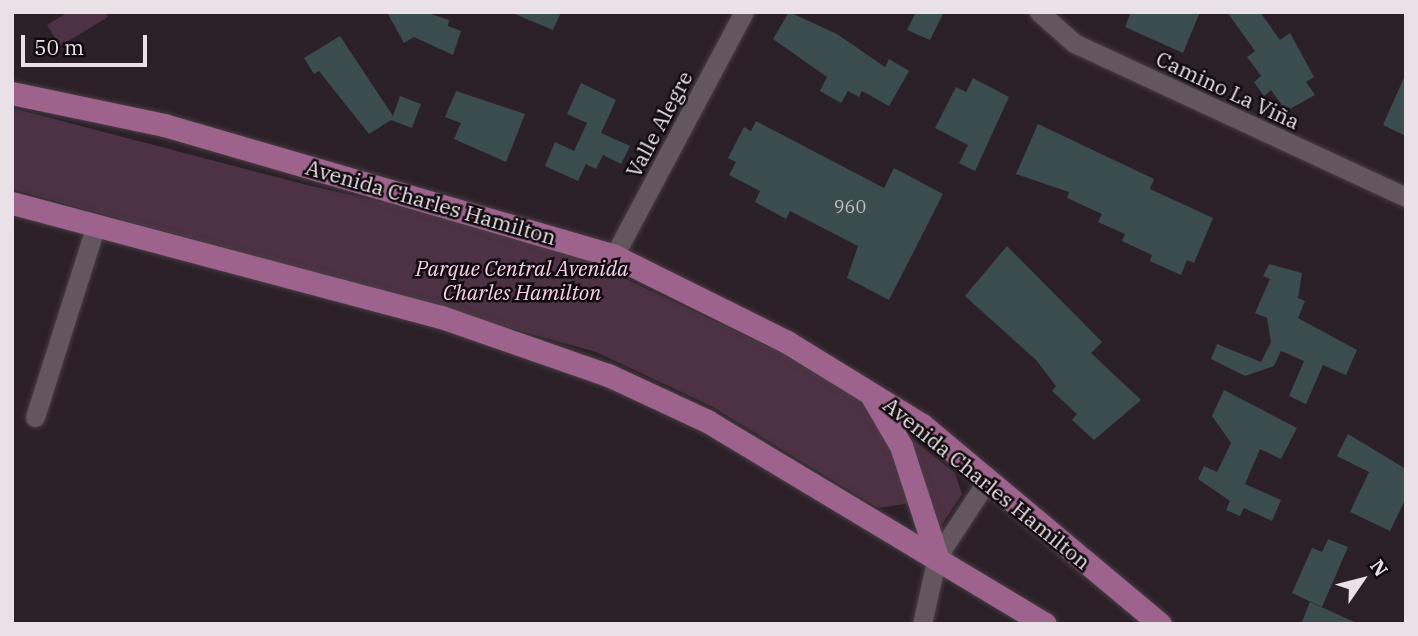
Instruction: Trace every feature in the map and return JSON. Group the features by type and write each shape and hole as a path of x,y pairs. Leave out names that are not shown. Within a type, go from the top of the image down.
{"main road":[{"name":"Avenida Charles Hamilton","path":"12,93 164,125 614,256 862,385 922,425 986,482 1160,624"},
{"path":"12,203 442,317 553,353 707,421 867,514 1045,624"},
{"path":"862,385 901,446 917,510 937,557"},
{"path":"867,514 891,519 917,510"}],"street":[{"name":"Valle Alegre","path":"614,256 744,12"},
{"name":"Camino La Viña","path":"1039,12 1074,43 1406,197"},
{"path":"35,417 96,225"},
{"path":"922,624 937,557 986,482"}],"green space":[{"path":"68,12 106,12 108,17 60,46 47,25"},
{"name":"Parque Central Avenida Charles Hamilton","path":"12,108 311,186 535,236 782,353 865,402 955,473 962,494 937,532 924,501 878,508 711,406 596,352 12,189"}],"building":[{"path":"387,12 425,12 449,20 448,26 461,31 453,55 414,37 404,43"},
{"path":"510,12 561,12 553,30"},
{"path":"789,12 837,34 885,67 889,59 909,71 889,106 862,91 859,97 848,91 841,103 820,91 827,77 773,39"},
{"path":"916,12 944,12 930,40 907,30"},
{"path":"1131,12 1200,12 1183,53 1125,27"},
{"path":"1227,12 1260,12 1280,40 1290,33 1314,77 1306,82 1315,95 1286,111 1271,90 1264,96 1254,82 1261,76 1247,57 1255,51"},
{"path":"340,36 393,116 400,96 421,104 412,128 391,120 369,134 319,71 314,74 304,58"},
{"path":"1406,73 1406,136 1383,125"},
{"path":"973,78 1009,97 975,171 959,163 968,145 935,128 956,87 966,92"},
{"path":"581,83 616,100 601,133 630,146 621,164 603,155 596,169 586,164 578,181 545,166 555,142 574,151 587,123 567,114"},
{"path":"456,91 525,114 506,162 454,139 461,123 445,117"},
{"path":"756,121 884,188 894,168 943,194 889,300 847,278 858,246 790,211 786,219 755,202 760,191 729,175 736,162 728,158 744,127 751,131"},
{"path":"1038,124 1154,179 1150,189 1213,218 1194,263 1187,260 1181,275 1150,261 1152,255 1122,241 1125,234 1098,222 1102,214 1067,198 1069,192 1016,174"},
{"path":"1007,246 1102,342 1091,353 1141,400 1094,440 1072,420 1077,414 1052,391 1056,386 1036,360 965,296"},
{"path":"1269,264 1302,273 1298,298 1305,301 1298,318 1357,350 1346,375 1323,365 1306,404 1289,396 1304,361 1281,351 1274,366 1245,376 1211,359 1217,344 1261,362 1271,342 1267,318 1255,313 1270,279 1263,276"},
{"path":"1224,390 1297,428 1281,459 1260,449 1245,484 1281,500 1272,521 1244,508 1240,516 1226,510 1230,501 1198,479 1204,466 1217,472 1231,443 1212,416"},
{"path":"1348,434 1406,469 1406,498 1390,531 1350,512 1369,472 1337,456"},
{"path":"1328,539 1348,547 1322,607 1292,593 1312,548 1322,552"},
{"path":"1310,602 1359,624 1301,624"}]}
